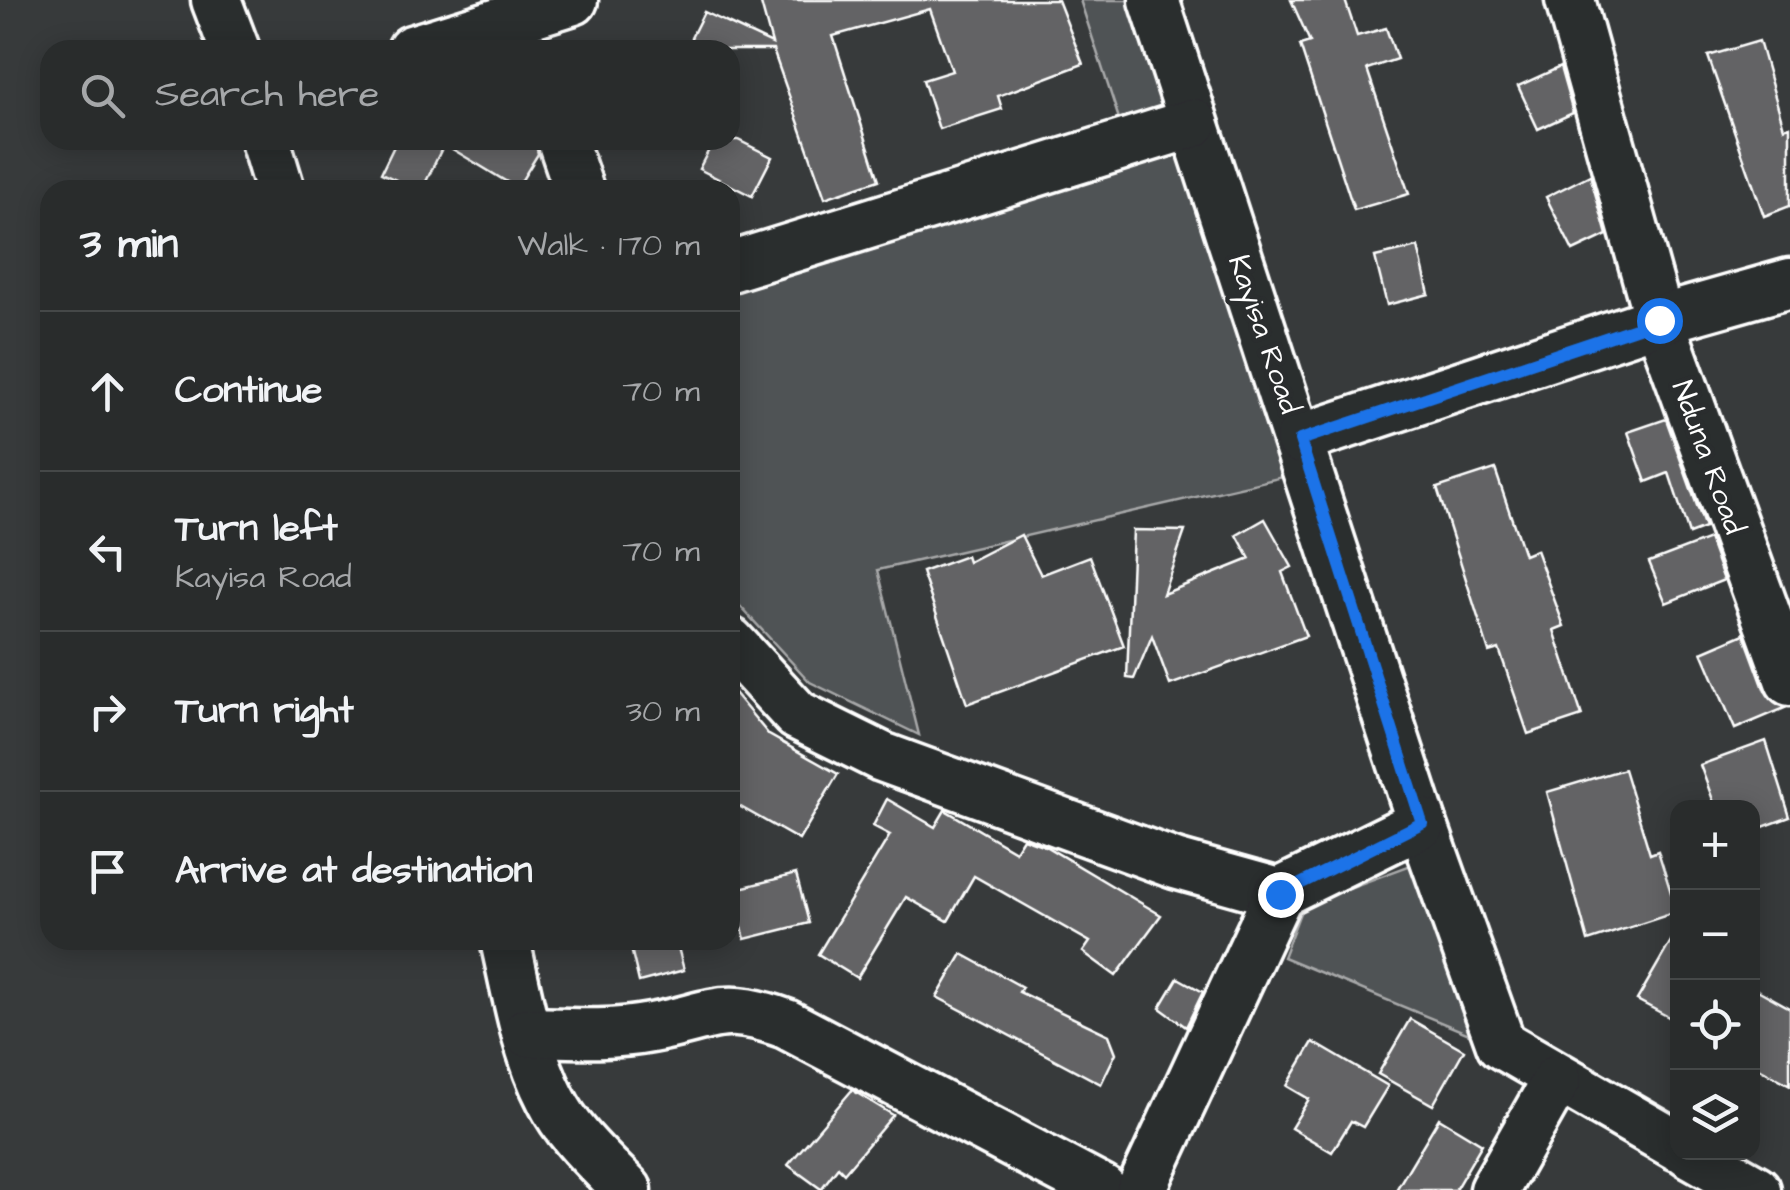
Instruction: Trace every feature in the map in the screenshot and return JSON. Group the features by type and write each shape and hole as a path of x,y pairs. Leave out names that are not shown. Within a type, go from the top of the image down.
{"street":[{"path":"216,0 230,40"},
{"path":"483,40 525,34 573,0"},
{"name":"Kayisa Road","path":"1154,0 1422,823 1502,1044 1670,1142"},
{"name":"Nduna Road","path":"1570,0 1659,320 1790,681"},
{"path":"740,264 1193,123"},
{"path":"268,150 277,180"},
{"path":"565,150 576,180"},
{"path":"1300,440 1659,320 1790,282"},
{"path":"740,653 797,715 882,758 1175,864 1280,894"},
{"path":"1141,1190 1280,894 1422,823"},
{"path":"507,950 526,1032 551,1100 586,1148 627,1190"},
{"path":"526,1032 602,1034 652,1028 733,1008 754,1012 786,1024 1102,1190"},
{"path":"1494,1190 1557,1079"},
{"path":"1703,1160 1756,1190"}],"shaded area":[{"path":"1080,0 1143,0 1168,108 1120,122"},
{"path":"1185,142 1296,474 878,570 919,735 810,682 740,606 740,280"},
{"path":"1419,862 1486,1041 1283,957 1303,905"}],"building":[{"path":"760,0 1058,0 1083,64 998,96 1002,109 939,129 923,80 952,71 930,9 833,36 879,180 825,198 773,50 740,50 740,40 690,40 704,12 772,44"},
{"path":"1291,0 1345,0 1357,36 1386,28 1397,59 1367,69 1409,194 1354,210 1300,45 1310,42"},
{"path":"1759,41 1784,128 1790,126 1790,206 1764,216 1708,56"},
{"path":"1560,67 1573,113 1538,129 1518,86"},
{"path":"740,141 772,157 752,196 740,190 740,180 721,180 699,169 709,150 740,150"},
{"path":"392,150 441,150 427,180 396,180 381,173"},
{"path":"454,150 537,150 522,180 504,180"},
{"path":"1590,175 1607,235 1573,251 1546,197"},
{"path":"1418,247 1429,294 1387,305 1375,257"},
{"path":"1666,419 1705,528 1689,534 1669,473 1646,482 1628,432"},
{"path":"1495,469 1524,555 1536,550 1564,626 1554,630 1582,716 1528,734 1499,649 1489,652 1437,488"},
{"path":"1265,519 1292,567 1282,572 1306,636 1170,685 1152,636 1134,679 1127,678 1133,530 1185,531 1163,594 1250,559 1237,535"},
{"path":"1021,535 1041,575 1090,556 1124,646 967,704 922,572 966,556 968,562"},
{"path":"1709,539 1724,580 1666,603 1649,562"},
{"path":"1744,634 1765,691 1785,708 1735,729 1702,652"},
{"path":"740,700 769,735 838,774 799,840 740,807"},
{"path":"1766,741 1790,817 1760,828 1760,800 1713,800 1700,765"},
{"path":"1624,769 1650,854 1658,851 1670,890 1670,914 1588,941 1547,792"},
{"path":"887,799 935,827 945,810 1015,851 1023,838 1045,846 1161,915 1116,976 1083,952 1090,942 974,876 948,921 906,897 857,978 818,954 890,835 873,826"},
{"path":"796,874 809,923 745,939 740,920 740,888"},
{"path":"1670,943 1670,1018 1637,1000"},
{"path":"631,950 679,950 684,970 639,982"},
{"path":"962,954 1022,987 1019,992 1109,1035 1116,1053 1101,1084 937,997"},
{"path":"1178,978 1203,992 1186,1027 1160,1008"},
{"path":"1760,991 1790,1008 1790,1085 1760,1068"},
{"path":"1410,1019 1464,1050 1433,1105 1378,1074"},
{"path":"1313,1042 1388,1086 1363,1127 1351,1121 1332,1152 1291,1128 1309,1099 1287,1086"},
{"path":"852,1090 893,1115 844,1173 838,1167 821,1189 788,1165"},
{"path":"1439,1118 1482,1144 1455,1190 1396,1190"}],"route":[{"path":"1280,894 1422,823 1300,440 1659,320"}]}
